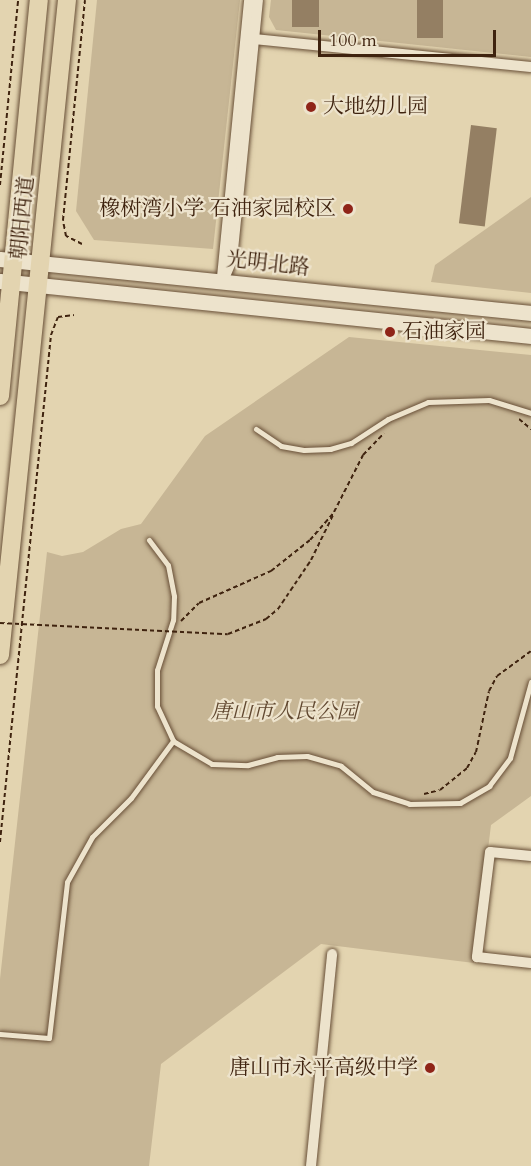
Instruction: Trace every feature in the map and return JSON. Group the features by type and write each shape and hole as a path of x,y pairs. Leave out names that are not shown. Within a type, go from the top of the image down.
{"main road":[{"name":"朝阳西道","path":"0,396 7,260 39,0"},
{"name":"朝阳西道","path":"0,655 67,0"},
{"name":"光明北路","path":"7,260 531,313"},
{"path":"6,282 531,336"}],"street":[{"path":"223,281 249,0"},
{"path":"223,281 232,260 258,0"},
{"path":"254,39 531,67"},
{"path":"531,856 490,852 477,957 531,963"},
{"path":"311,1166 332,954"}],"lane":[{"path":"256,429 281,446 304,450 330,449 351,443 388,419 428,402 489,400 531,413"},
{"path":"149,540 168,565 174,596 173,620 158,670 156,690 163,726 173,741 189,753 229,766 288,756 324,759 358,777 373,792 409,804 448,806 474,797 500,773 517,738 531,682"},
{"path":"0,1034 49,1038 67,882 92,837 131,798 173,741"}],"path":[{"path":"0,185 18,0"},
{"path":"82,244 66,236 63,220 85,0"},
{"path":"0,842 51,335 58,317 74,315"},
{"path":"510,414 531,429"},
{"path":"0,623 228,634 266,619 278,609 311,560 351,474 385,432"},
{"path":"172,638 181,621 199,603 271,572 310,540 334,512"},
{"path":"421,795 440,790 467,768 476,752 489,692 497,676 531,651"}],"green space":[{"path":"97,0 240,0 213,249 94,240 76,211"},
{"path":"271,0 531,0 531,57 276,30 269,17"},
{"path":"531,197 531,293 431,282 435,265"},
{"name":"唐山市人民公园","path":"349,337 531,355 531,796 491,825 474,963 321,944 161,1064 149,1166 0,1166 0,979 47,552 62,556 83,552 121,529 141,524 205,436"}],"building":[{"path":"292,0 319,0 319,27 292,27"},
{"path":"417,0 443,0 443,38 417,38"},
{"path":"471,125 497,128 485,226 459,223"}],"place":[{"name":"大地幼儿园","path":"311,107"},
{"name":"橡树湾小学 石油家园校区","path":"348,209"},
{"name":"石油家园","path":"390,332"},
{"name":"唐山市永平高级中学","path":"430,1068"}]}
